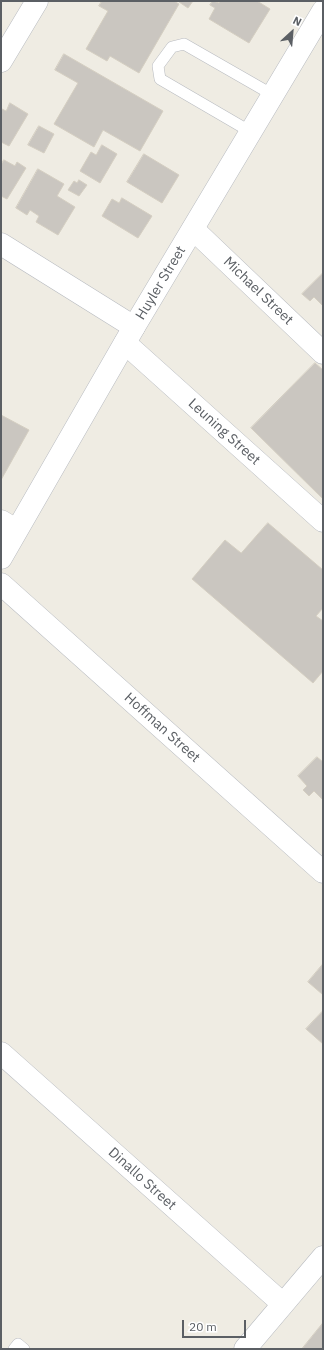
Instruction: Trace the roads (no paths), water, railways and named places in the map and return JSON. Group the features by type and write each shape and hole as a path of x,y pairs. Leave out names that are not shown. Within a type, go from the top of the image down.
{"street":[{"path":"1,61 37,1"},
{"name":"Huyler Street","path":"1,558 9,526 130,335 323,11"},
{"name":"Michael Street","path":"193,229 323,353"},
{"name":"Leuning Street","path":"1,244 130,335 323,521"},
{"name":"Hoffman Street","path":"1,584 323,872"},
{"name":"Dinallo Street","path":"1,1054 283,1304"},
{"path":"246,1349 323,1257"}],"lane":[{"path":"251,132 160,79 158,66 172,47 184,44 273,95"},
{"path":"14,1349 18,1344 24,1349"}]}
